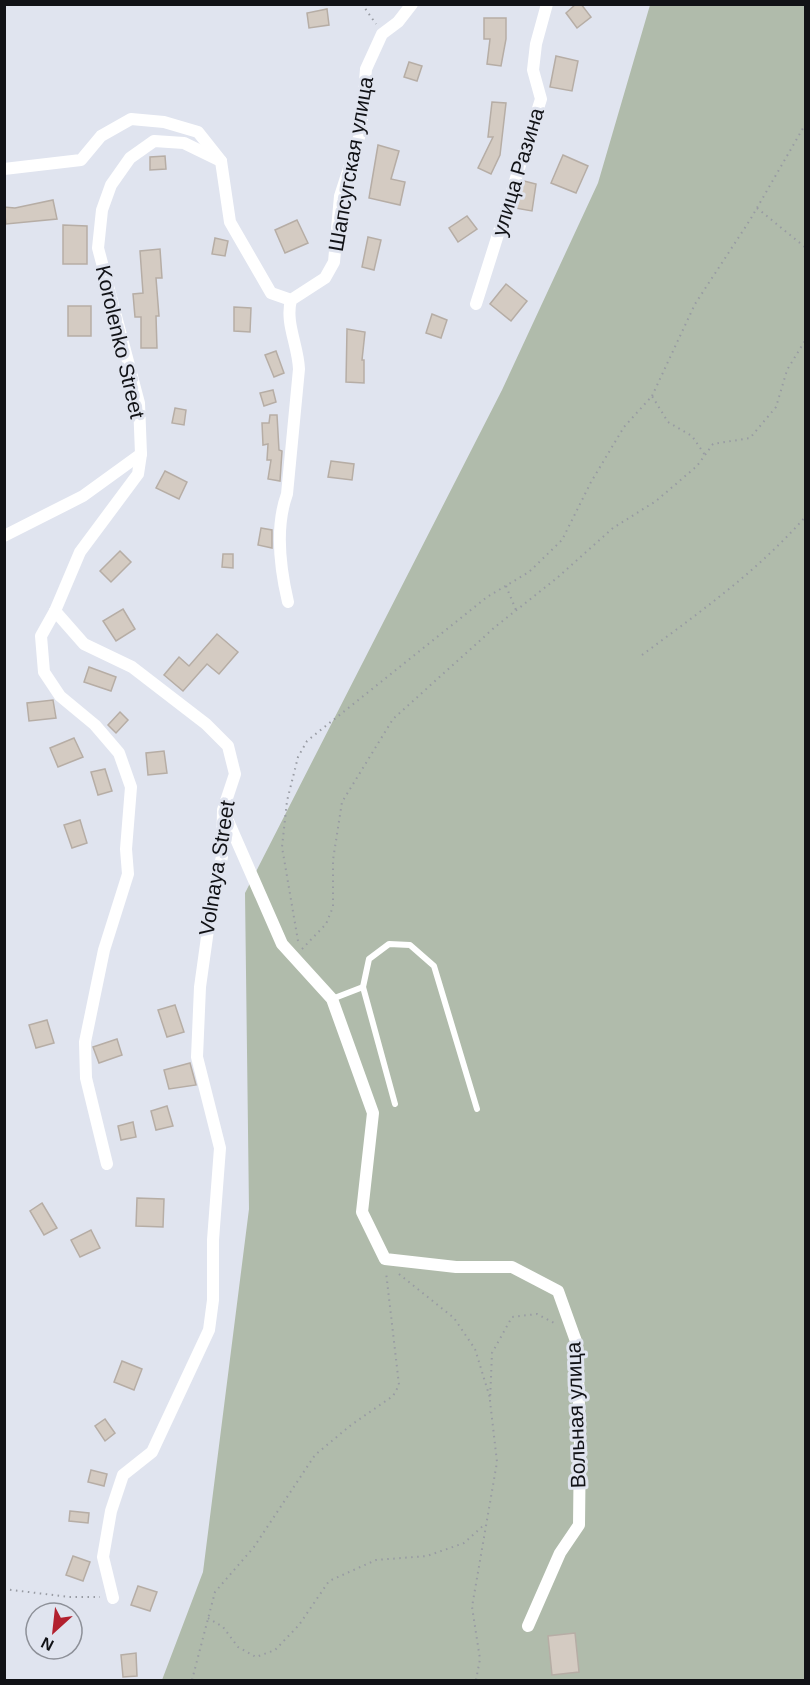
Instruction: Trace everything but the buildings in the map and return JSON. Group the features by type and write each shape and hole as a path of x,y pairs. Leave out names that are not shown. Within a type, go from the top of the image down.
{"street":[{"name":"Шапсугская улица","path":"291,300 325,278 334,262 340,196 361,131 366,69 382,34 398,22 412,4"},
{"name":"улица Разина","path":"476,304 541,99 533,70 536,44 547,4"},
{"path":"4,169 81,160 100,136 131,119 164,122 198,132 221,161 230,222 272,293 291,300 288,310 290,331 298,352 299,369 287,494 282,508 280,566 288,602"},
{"name":"Korolenko Street","path":"55,611 81,552 138,474 141,454 139,403 98,248 102,210 111,185 130,158 154,141 184,143 221,161"},
{"path":"4,536 83,496 141,454"},
{"path":"55,611 41,636 44,672 60,696 95,725 119,753 131,787 126,849 128,874 104,950 86,1042 86,1078 107,1164"},
{"name":"Volnaya Street","path":"55,611 84,644 132,667 206,724 228,746 235,774 223,810 222,857 214,887 200,987 197,1057 220,1148 213,1240 213,1300 209,1330 191,1363 152,1452 123,1475 111,1511 103,1557 113,1598"},
{"path":"223,810 282,944 332,999 373,1113 362,1212 385,1259"},
{"name":"Вольная улица","path":"385,1259 456,1267 512,1267 558,1291 577,1344 580,1437 579,1525 560,1552 528,1626"}],"lane":[{"path":"395,1104 363,987 369,959 389,944 410,945 434,966 477,1109"},
{"path":"332,999 363,987"}],"path":[{"path":"363,4 382,34"},
{"path":"806,123 758,207 695,304 652,396 624,428 591,482 562,540 529,572 488,597 308,741 298,757 287,801 282,847 301,950 326,924 333,907 333,860 342,802 393,719 613,528 656,501 697,466 712,444 750,438 776,407 787,370 806,339"},
{"path":"758,207 806,248"},
{"path":"652,396 668,422 692,436 705,455"},
{"path":"642,655 713,602 779,547 806,516"},
{"path":"506,586 516,610"},
{"path":"385,1259 408,1284 454,1318 475,1349 490,1401"},
{"path":"193,1680 215,1592 254,1547 315,1455 351,1425 393,1396 399,1385 385,1259"},
{"path":"476,1680 480,1659 472,1607 497,1462 490,1401 492,1353 512,1317 537,1314 573,1333"},
{"path":"208,1618 223,1627 238,1647 256,1657 275,1650 299,1625 329,1581 376,1560 427,1556 464,1543 485,1524"},
{"path":"4,1588 69,1597 113,1598"}],"green space":[{"path":"650,5 805,5 805,1680 162,1680 203,1572 249,1209 245,893 502,390 598,183"}]}
